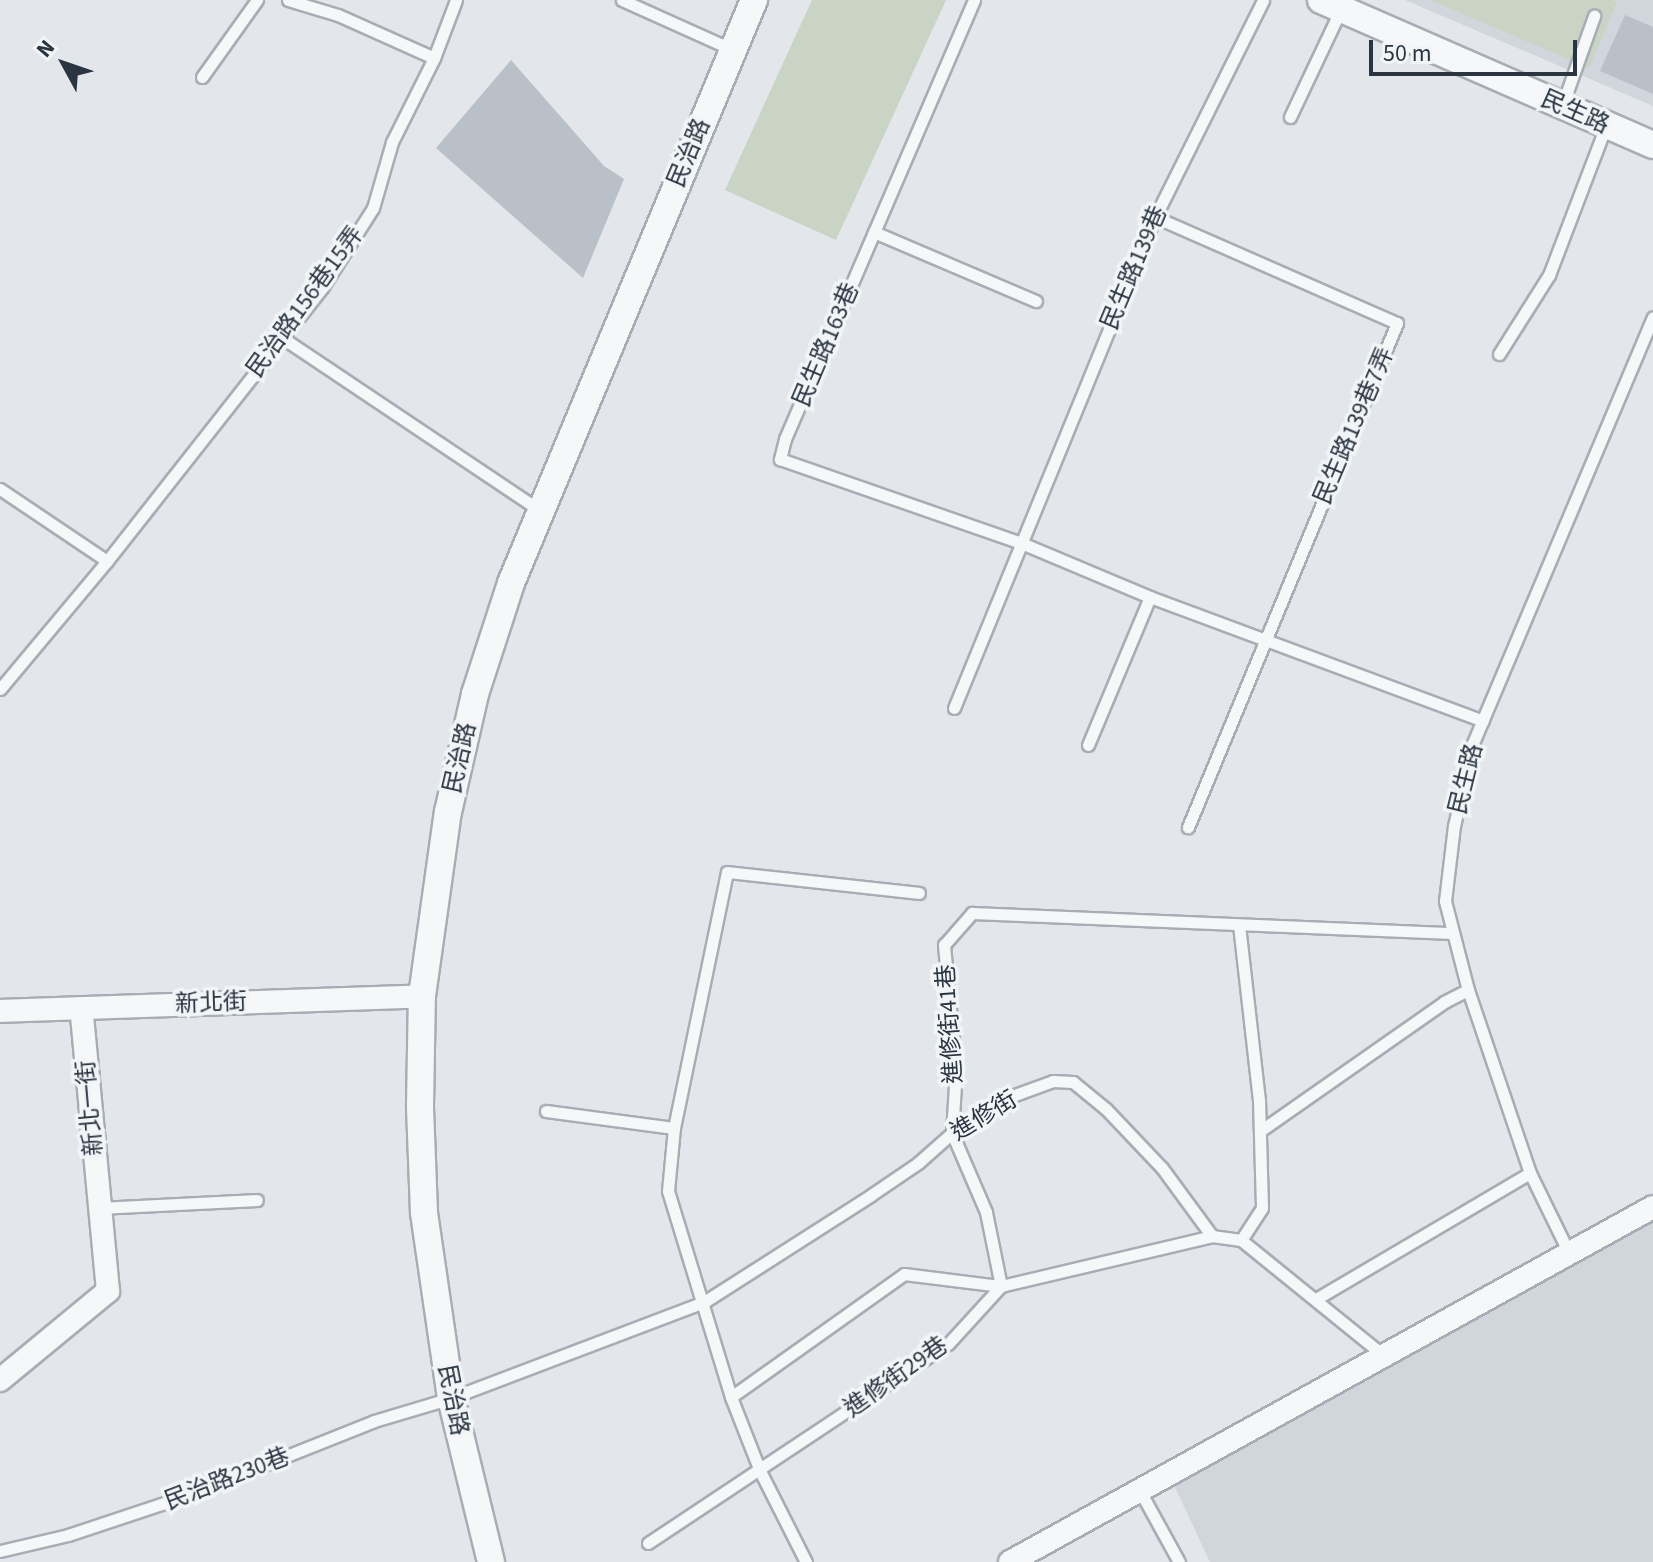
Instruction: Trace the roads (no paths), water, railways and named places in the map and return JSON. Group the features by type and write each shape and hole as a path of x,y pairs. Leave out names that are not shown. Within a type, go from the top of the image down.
{"street":[{"name":"民治路","path":"491,1562 451,1398 424,1212 420,1106 422,996 448,812 475,694 539,510 754,0"},
{"name":"民生路","path":"1331,4 1653,145"},
{"name":"新北街","path":"0,1011 422,996"},
{"name":"新北一街","path":"0,1380 108,1291 81,1008"},
{"path":"1010,1562 1653,1207"}],"lane":[{"path":"202,77 257,0"},
{"path":"288,0 338,15 434,58"},
{"name":"民治路156巷15弄","path":"0,689 107,561 322,288 373,208 392,142 434,58 456,0"},
{"path":"622,0 733,50"},
{"name":"民生路163巷","path":"974,0 785,439 780,459 1019,542 1150,597 1483,721"},
{"name":"民生路139巷","path":"1019,542 1155,217 1263,0"},
{"path":"1290,117 1331,4"},
{"path":"1562,107 1594,16"},
{"path":"1499,354 1549,275 1606,126"},
{"name":"民生路139巷7弄","path":"1155,217 1397,323 1263,640"},
{"path":"874,232 1036,301"},
{"name":"民生路","path":"1569,1253 1530,1173 1468,990 1445,901 1454,826 1473,743 1653,317"},
{"path":"281,337 539,510"},
{"path":"0,489 107,561"},
{"path":"954,708 1019,542"},
{"path":"1088,745 1150,597"},
{"path":"1188,827 1263,640"},
{"path":"806,1562 760,1471 731,1397 668,1191 674,1128 727,872 919,893"},
{"name":"進修街41巷","path":"1001,1286 986,1212 952,1133 956,1070 944,945 972,913 1239,925"},
{"path":"1241,1240 1262,1208 1260,1131 1239,925 1453,933"},
{"path":"1260,1131 1444,1002 1468,990"},
{"name":"進修街","path":"451,1398 704,1302 871,1195 1001,1100 1053,1081 1073,1082 1106,1109 1162,1168 1212,1236"},
{"path":"546,1111 674,1128"},
{"path":"1316,1299 1530,1173"},
{"path":"98,1208 257,1200"},
{"path":"731,1397 904,1274 1001,1286 1212,1236 1241,1240 1384,1356"},
{"name":"進修街29巷","path":"648,1543 948,1344 1001,1286"},
{"name":"民治路230巷","path":"0,1551 68,1535 191,1494 374,1421 451,1398"},
{"path":"1140,1491 1179,1562"}]}
